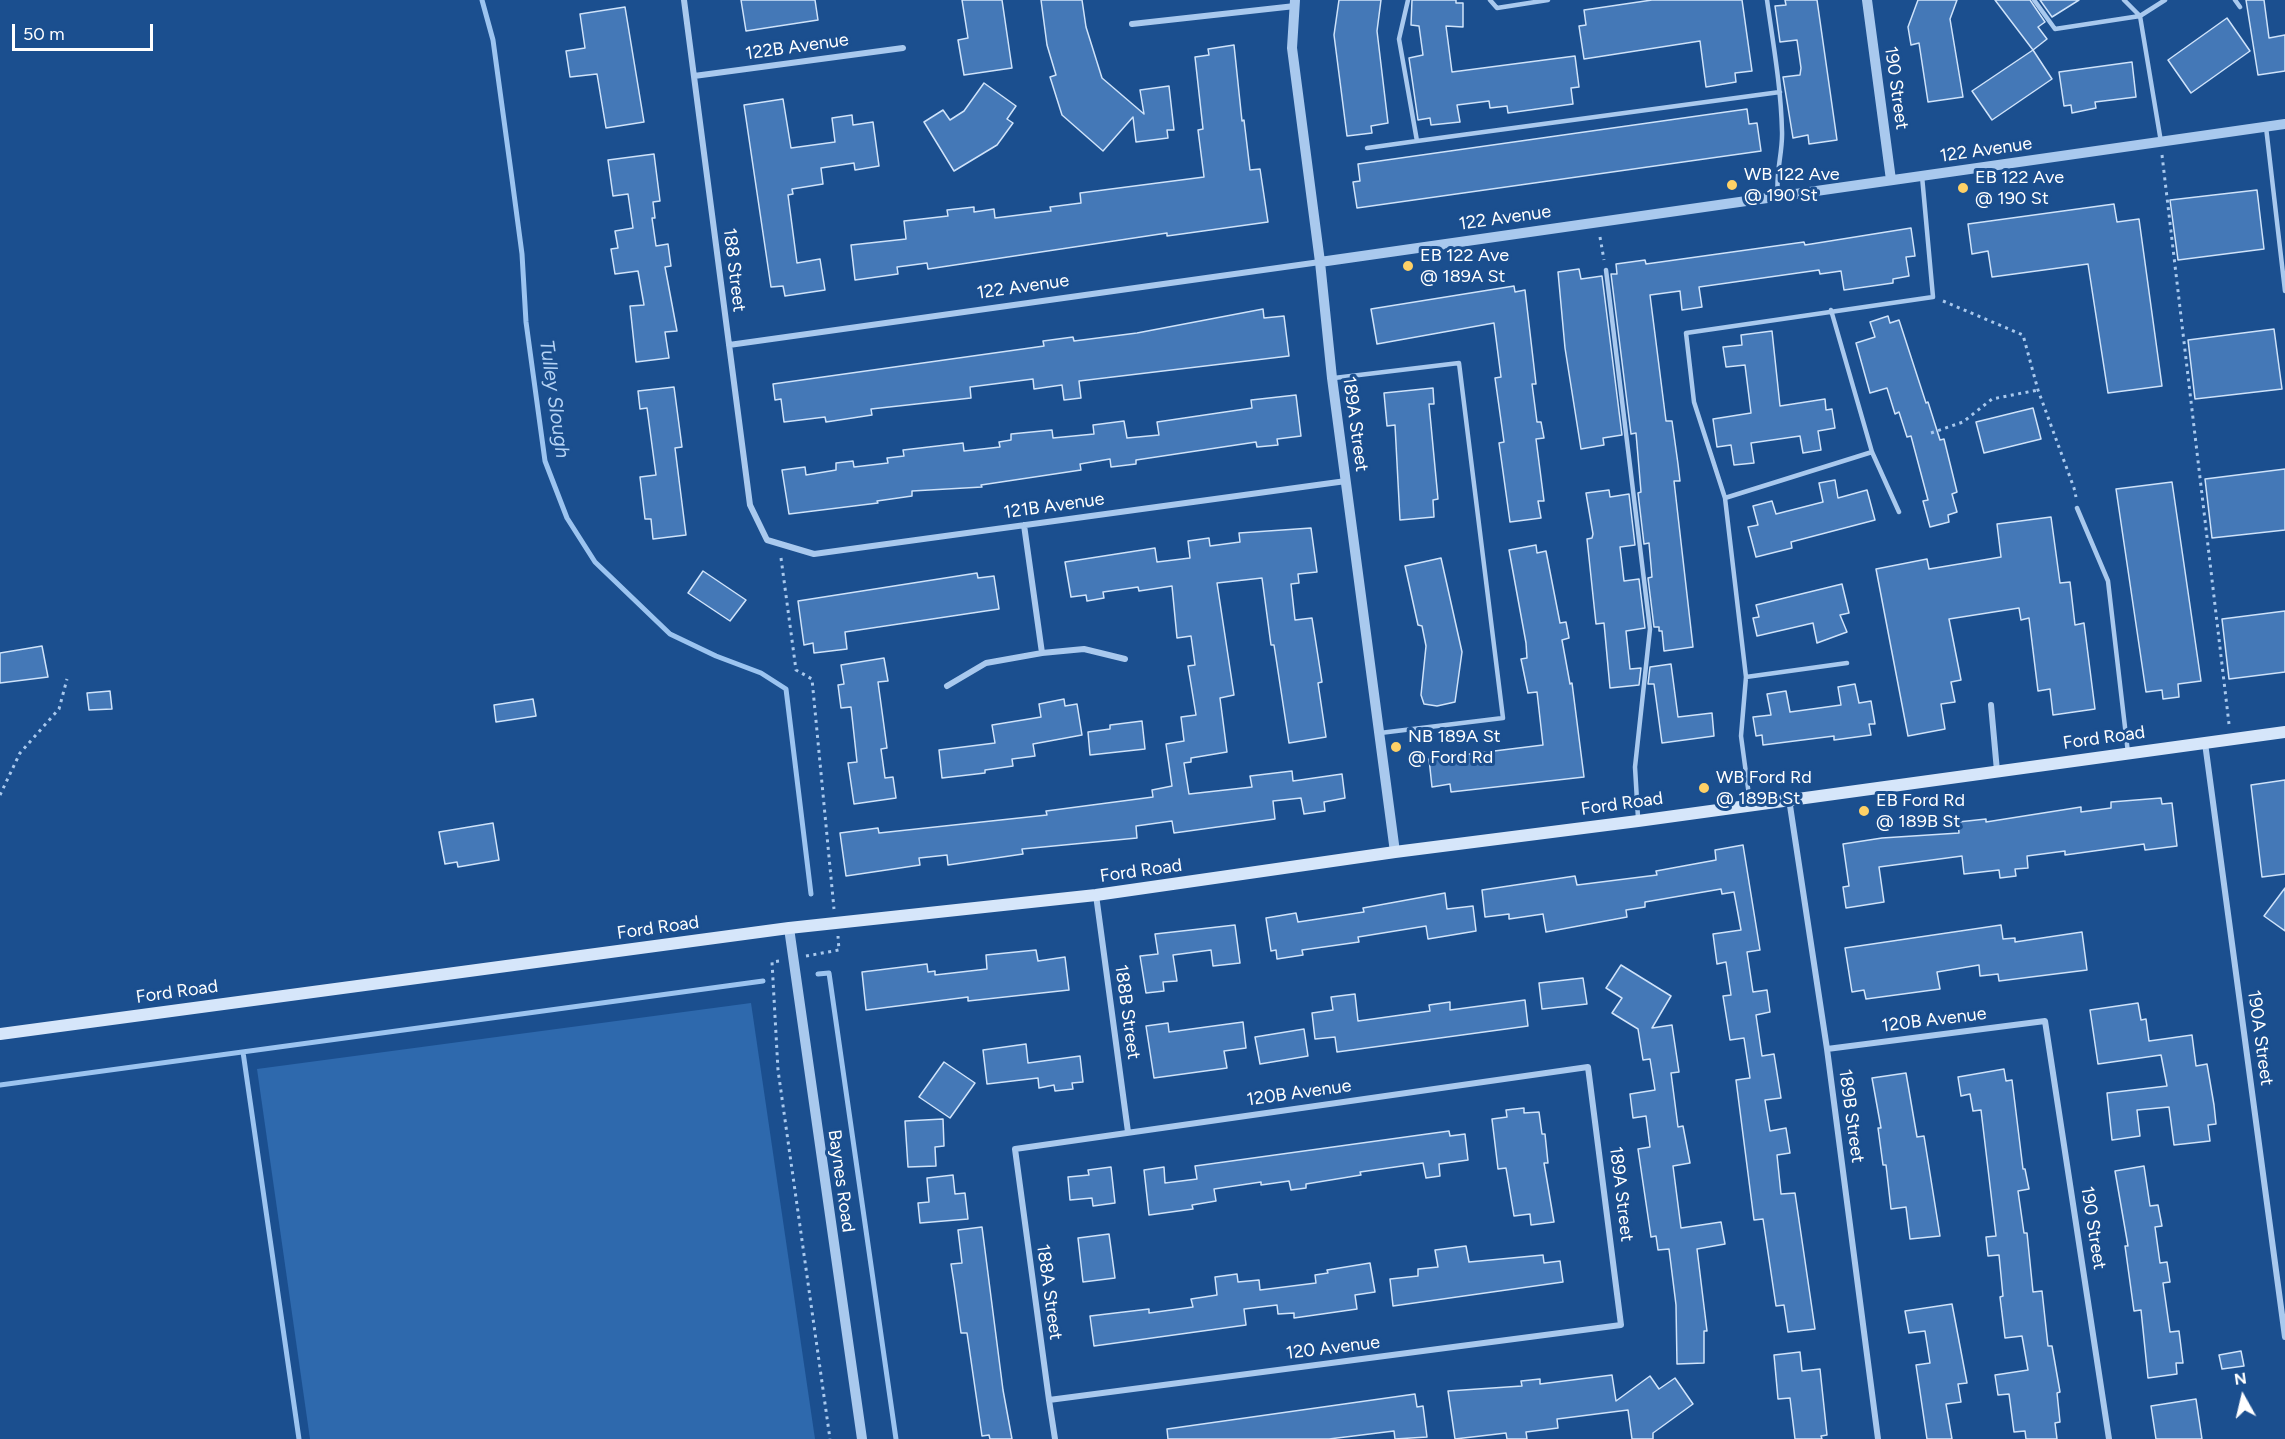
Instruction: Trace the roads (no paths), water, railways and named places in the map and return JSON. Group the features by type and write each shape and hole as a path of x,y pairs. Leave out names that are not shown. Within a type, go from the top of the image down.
{"main road":[{"name":"Ford Road","path":"0,1034 789,928 1096,895 1395,852 2285,732"}],"street":[{"name":"188 Street","path":"684,0 750,505 767,540"},
{"name":"190 Street","path":"1867,0 1891,180"},
{"path":"1132,24 1295,3"},
{"name":"189A Street","path":"1295,3 1292,48 1320,262 1332,378 1395,852"},
{"name":"122B Avenue","path":"694,76 903,48"},
{"name":"122 Avenue","path":"729,345 2285,124"},
{"name":"121B Avenue","path":"767,540 814,554 1346,481"},
{"path":"1024,525 1042,653"},
{"path":"947,686 986,663 1042,653 1084,649 1125,659"},
{"path":"1991,705 1997,771"},
{"name":"190A Street","path":"2205,742 2285,1337"},
{"name":"189B Street","path":"1789,799 1827,1049 1878,1439"},
{"name":"188B Street","path":"1096,895 1128,1132"},
{"name":"Baynes Road","path":"789,928 861,1439"},
{"name":"190 Street","path":"2045,1021 2109,1439"},
{"name":"120B Avenue","path":"1827,1049 2045,1021"},
{"name":"189A Street","path":"1588,1067 1621,1325"},
{"name":"120B Avenue","path":"1015,1149 1588,1067"},
{"name":"188A Street","path":"1015,1149 1055,1439"},
{"name":"120 Avenue","path":"1049,1400 1621,1325"}],"lane":[{"path":"1408,0 1399,39 1417,141"},
{"path":"1490,0 1497,8 1548,0"},
{"path":"1767,0 1780,92 1783,135 1776,179 1778,196"},
{"path":"2034,0 2055,29 2140,16 2164,0"},
{"path":"2124,0 2140,16 2161,142"},
{"path":"2235,0 2240,8"},
{"path":"1367,148 1780,92"},
{"path":"2266,126 2285,291"},
{"path":"1750,804 1741,736 1746,677 1725,498 1694,402 1686,333 1831,310 1933,297 1922,176"},
{"path":"1606,270 1650,629 1635,767 1638,821"},
{"path":"1831,310 1872,452 1899,512"},
{"path":"1332,378 1459,363 1503,718 1380,733"},
{"path":"1725,498 1872,452"},
{"path":"2077,508 2108,581 2128,753"},
{"path":"1746,677 1846,663"}],"waterway":[{"name":"Tulley Slough","path":"482,0 493,40 512,179 522,254 526,322 545,461 567,518 595,562 670,634 716,656 761,673 786,689 811,894"},
{"path":"818,974 829,973 896,1439"},
{"path":"0,1085 763,981"},
{"path":"243,1052 299,1439"}],"place":[{"name":"WB 122 Ave @ 190 St","path":"1732,185"},
{"name":"EB 122 Ave @ 190 St","path":"1963,188"},
{"name":"EB 122 Ave @ 189A St","path":"1408,266"},
{"name":"NB 189A St @ Ford Rd","path":"1396,747"},
{"name":"WB Ford Rd @ 189B St","path":"1704,788"},
{"name":"EB Ford Rd @ 189B St","path":"1864,811"}]}
